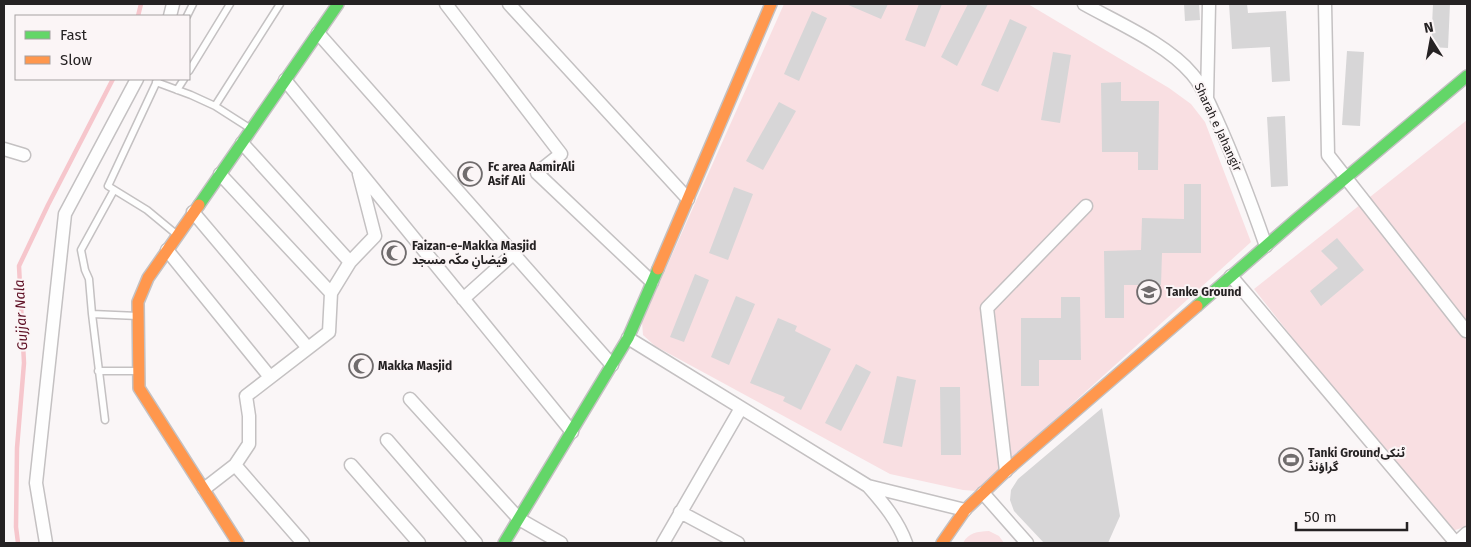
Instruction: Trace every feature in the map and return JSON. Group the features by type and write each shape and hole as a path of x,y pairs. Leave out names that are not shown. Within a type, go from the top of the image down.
{"street":[{"path":"446,4 561,154 537,172 652,282"},
{"path":"509,4 688,199"},
{"path":"504,543 628,338 771,4"},
{"name":"Sharah e Jahangir","path":"1084,4 1144,37 1171,55 1193,75 1207,99 1232,153 1266,246"},
{"path":"1207,99 1209,4"},
{"path":"1325,4 1328,155 1466,331"},
{"path":"238,543 139,388 138,302 148,278 318,33 333,5"},
{"path":"318,33 612,365"},
{"path":"942,543 965,510 1006,471 1345,177 1467,76"},
{"path":"46,543 36,483 65,214 136,80"},
{"path":"285,80 572,432"},
{"path":"242,143 350,262"},
{"path":"4,149 24,155"},
{"path":"204,489 235,465 249,444 249,416 246,396 329,332 331,293 350,262 375,236 358,169"},
{"path":"220,174 331,293"},
{"path":"1006,471 987,308 1086,206"},
{"path":"193,212 308,348"},
{"path":"167,250 270,377"},
{"path":"463,299 513,254"},
{"path":"1231,276 1456,543 1467,532"},
{"path":"628,338 868,486 965,510"},
{"path":"410,399 519,519 561,543"},
{"path":"663,543 741,408"},
{"path":"387,440 476,543"},
{"path":"235,465 303,543"},
{"path":"351,465 419,543"},
{"path":"868,486 900,528 906,543"},
{"path":"983,493 1026,543"},
{"path":"680,512 738,543"}],"lane":[{"path":"190,69 230,4"},
{"path":"215,106 280,4"},
{"path":"178,235 147,210 108,186 157,80 215,106 251,129"},
{"path":"178,90 183,80"},
{"path":"105,420 89,279 81,250 114,190"},
{"path":"92,314 138,316"},
{"path":"98,371 139,371"}],"shaded area":[{"path":"784,4 1028,4 1169,88 1191,104 1205,122 1251,242 976,491 963,490 890,474 655,346 643,335 642,322"},
{"path":"1467,120 1467,526 1447,533 1254,289"},
{"path":"989,531 999,536 1004,543 963,543 965,539 977,532"}],"building":[{"path":"846,4 888,4 881,19"},
{"path":"919,4 942,4 925,47 905,40"},
{"path":"968,4 988,4 957,66 941,57"},
{"path":"1184,4 1199,4 1200,20 1185,21"},
{"path":"1229,4 1247,4 1248,13 1286,11 1290,81 1272,82 1270,47 1232,49"},
{"path":"1433,4 1450,4 1448,48 1431,47"},
{"path":"812,11 827,18 799,81 784,74"},
{"path":"1010,19 1027,27 998,92 981,85"},
{"path":"1347,51 1364,52 1360,126 1342,125"},
{"path":"1053,52 1071,55 1060,123 1041,120"},
{"path":"1121,82 1121,101 1159,101 1158,170 1138,170 1138,152 1102,152 1101,83"},
{"path":"779,102 796,111 763,170 746,161"},
{"path":"1285,116 1288,186 1271,187 1267,117"},
{"path":"1184,184 1201,184 1201,253 1162,253 1161,285 1124,285 1124,318 1105,318 1104,251 1141,250 1142,218 1184,219"},
{"path":"734,187 753,194 728,260 709,253"},
{"path":"1337,238 1364,270 1321,306 1310,291 1338,268 1321,251"},
{"path":"695,274 709,280 684,342 670,337"},
{"path":"736,296 755,304 729,365 711,357"},
{"path":"1061,297 1080,297 1081,360 1039,360 1039,386 1021,386 1021,318 1061,318"},
{"path":"778,318 797,326 795,331 831,349 801,410 783,401 785,397 750,383"},
{"path":"856,364 871,372 841,431 825,423"},
{"path":"897,376 916,380 902,447 883,443"},
{"path":"940,387 960,387 961,455 941,455"},
{"path":"1102,408 1120,516 1108,543 1044,543 1014,511 1010,500 1011,490 1018,479"}],"waterway":[{"name":"Gujjar Nala","path":"138,15 141,4"},
{"name":"Gujjar Nala","path":"18,543 16,527 17,448 24,363 19,266 112,80"}],"traffic: fast":[{"path":"199,205 338,4"},
{"path":"1197,306 1467,76"},
{"path":"504,543 628,338 658,269"}],"traffic: slow":[{"path":"658,269 771,4"},
{"path":"199,205 148,278 138,302 139,388 238,543"},
{"path":"942,543 965,510 1006,471 1197,306"}],"place":[{"name":"Fc area AamirAli Asif Ali","path":"470,174"},
{"name":"Faizan-e-Makka Masjid فیضانِ مکّہ مسجد","path":"394,253"},
{"name":"Tanke Ground","path":"1149,292"},
{"name":"Makka Masjid","path":"361,366"},
{"name":"Tanki Groundٹنکی گراؤنڈ","path":"1291,460"}]}
